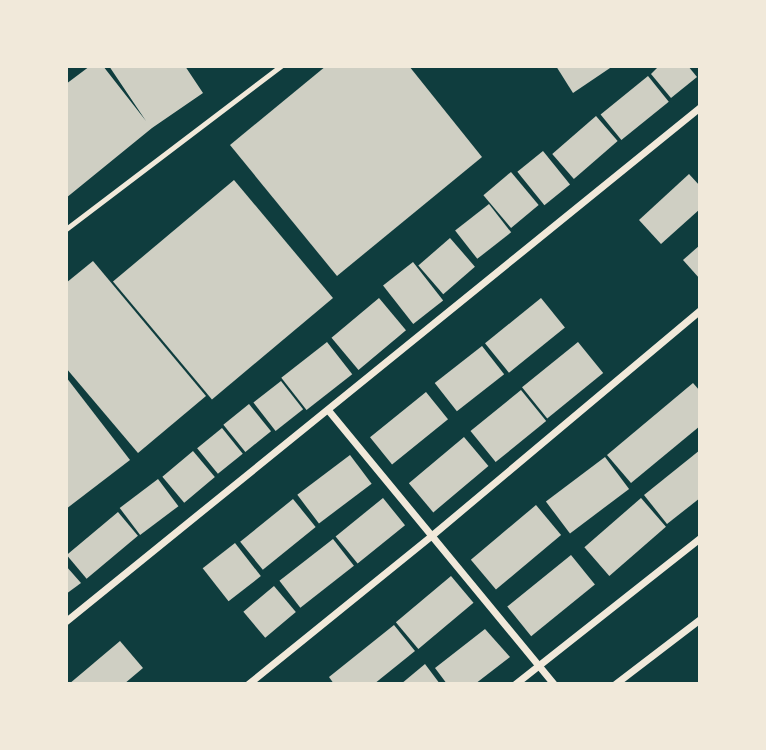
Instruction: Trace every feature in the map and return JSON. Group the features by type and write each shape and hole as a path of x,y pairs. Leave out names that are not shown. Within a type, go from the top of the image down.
{"street":[{"path":"66,621 699,107"},
{"path":"248,684 432,535 699,310"},
{"path":"328,410 554,684"},
{"path":"515,684 699,538"},
{"path":"615,684 699,619"}],"lane":[{"path":"66,229 281,66"}],"building":[{"path":"90,66 103,66 146,121 109,66 185,66 203,93 152,128 66,198 66,84"},
{"path":"326,66 409,66 482,157 337,276 230,145"},
{"path":"556,66 613,66 573,93"},
{"path":"659,66 688,66 697,77 671,98 651,74"},
{"path":"648,76 669,102 621,140 601,114"},
{"path":"596,116 618,141 574,179 552,154"},
{"path":"543,151 570,184 544,205 517,172"},
{"path":"511,172 539,205 511,228 483,195"},
{"path":"689,174 700,186 700,209 661,244 639,220"},
{"path":"234,180 333,298 212,400 113,282"},
{"path":"489,204 511,232 477,259 455,230"},
{"path":"450,238 475,267 443,294 418,266"},
{"path":"700,245 700,279 683,260"},
{"path":"93,261 206,396 138,453 66,368 66,283"},
{"path":"413,262 443,301 413,324 383,285"},
{"path":"379,298 406,330 359,370 332,338"},
{"path":"541,298 565,328 509,373 485,343"},
{"path":"327,342 352,374 307,410 281,378"},
{"path":"578,342 603,373 547,418 522,387"},
{"path":"482,346 504,374 457,411 435,383"},
{"path":"66,377 130,460 66,509"},
{"path":"281,381 303,409 276,431 253,403"},
{"path":"693,383 700,391 700,426 631,483 607,455"},
{"path":"521,390 546,421 496,462 470,431"},
{"path":"426,392 448,419 392,465 370,437"},
{"path":"249,404 271,431 245,452 223,425"},
{"path":"222,428 243,454 218,474 197,448"},
{"path":"464,437 488,466 433,512 409,483"},
{"path":"700,450 700,498 667,524 644,495"},
{"path":"193,451 215,477 184,503 162,477"},
{"path":"350,455 372,484 319,523 297,495"},
{"path":"605,457 629,489 570,533 546,502"},
{"path":"158,479 178,506 140,535 120,508"},
{"path":"383,498 405,525 358,564 336,536"},
{"path":"641,498 666,527 609,576 584,547"},
{"path":"293,499 316,527 263,570 240,542"},
{"path":"536,505 561,535 496,590 471,560"},
{"path":"118,512 138,536 87,579 67,555"},
{"path":"333,539 354,566 300,608 279,581"},
{"path":"235,543 261,576 229,601 203,568"},
{"path":"571,555 595,585 531,636 507,607"},
{"path":"66,566 81,583 66,594"},
{"path":"451,576 473,603 418,649 396,622"},
{"path":"274,586 296,612 265,638 243,612"},
{"path":"394,625 415,651 374,684 334,684 329,677"},
{"path":"485,629 510,657 475,684 447,684 435,668"},
{"path":"120,641 143,668 124,684 69,684"},
{"path":"425,664 440,684 401,684"}]}
